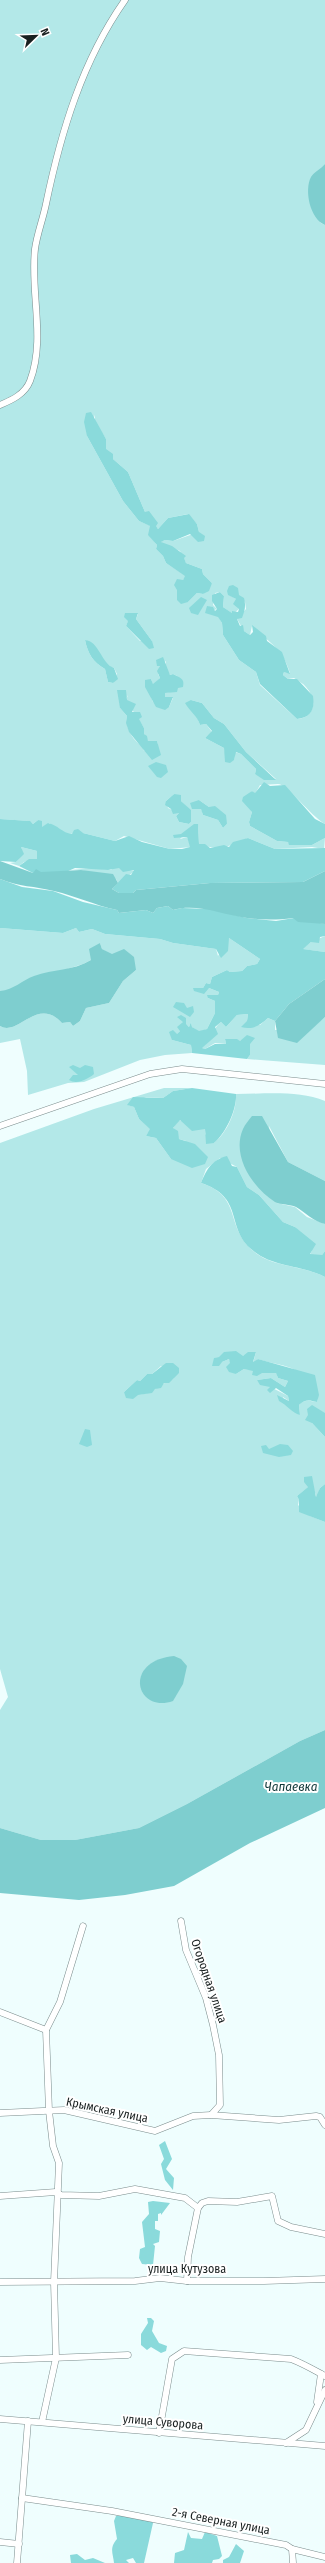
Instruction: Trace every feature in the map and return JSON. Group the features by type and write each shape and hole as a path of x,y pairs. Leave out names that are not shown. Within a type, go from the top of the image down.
{"street":[{"path":"0,405 23,392 30,382 37,347 34,297 35,248 54,164 74,96 92,57 125,0"},
{"path":"0,1126 143,1076 166,1070 182,1069 325,1084"},
{"name":"Огородная улица","path":"181,1921 184,1944 206,1998 219,2055 220,2105 212,2115"},
{"path":"42,2422 56,2358 54,2282 56,2192 59,2163 54,2146 50,2111 46,2030 60,2002 83,1926"},
{"path":"0,2012 46,2030"},
{"name":"Крымская улица","path":"0,2113 64,2110 156,2131 186,2118 212,2115 279,2120 316,2116 324,2123"},
{"path":"0,2196 56,2192 61,2195 99,2196 135,2189 185,2198 198,2208"},
{"path":"187,2281 188,2257 198,2208 208,2201 237,2202 272,2196 278,2221 291,2227 325,2234"},
{"name":"улица Кутузова","path":"0,2282 135,2281 160,2278 187,2281 325,2279"},
{"path":"159,2433 172,2360 184,2351 291,2359 323,2375 316,2405 304,2437 305,2445"},
{"path":"0,2360 128,2354"},
{"path":"316,2405 325,2390"},
{"name":"улица Суворова","path":"0,2419 325,2446"},
{"path":"17,2563 28,2421"},
{"path":"286,2443 306,2430"},
{"name":"2-я Северная улица","path":"22,2498 112,2511 286,2545 292,2549 325,2557"},
{"path":"0,2542 19,2544"},
{"path":"292,2549 293,2563"}],"shaded area":[{"path":"0,0 325,0 325,164 310,202 321,223 325,225 325,824 282,785 260,785 255,794 252,791 247,796 252,812 249,822 250,826 277,841 288,842 290,845 312,845 325,838 324,849 312,847 275,849 248,838 230,846 218,848 206,846 199,844 198,825 190,828 180,839 187,837 191,847 170,849 124,836 115,841 83,833 67,834 49,823 42,828 38,820 33,824 29,821 0,819","holes":["95,415 95,422 106,439 105,449 113,459 128,472 145,512 158,529 168,518 188,514 197,524 199,532 173,541 165,540 160,542 180,551 186,563 202,569 203,574 212,583 203,594 197,593 188,602 183,580 186,576 166,563 163,556 156,549 157,545 149,535 151,526 139,521 123,501 87,436","220,592 224,596 223,607 233,614 239,609 236,599 229,595 245,602 246,609 237,619 244,631 250,635 252,626 275,646 287,664 290,673 284,672 283,675 288,679 294,678 303,684 310,692 313,708 308,715 297,719 260,685 256,672 239,660 223,635 222,623 218,616 208,612 217,609 213,605 215,593","132,613 138,614 136,619 152,641 140,641 126,626","85,640 93,646 109,666 114,668 117,674 113,683 108,682 105,669 94,660","166,661 165,667 170,675 173,674 177,676 170,692 165,693 165,697 173,698 169,707 153,702 150,694 151,679 153,685 160,678 158,674 160,666","128,695 126,700 144,728 144,734 148,741 157,741 158,746 144,751 143,747 130,734 127,725 127,716 120,708","191,700 202,703 214,718 224,724 246,752 276,779 255,774 256,769 241,754 235,752 234,760 226,756 224,748 205,738 212,732 206,724 200,725","174,794 188,808 191,822 189,824 179,822 176,816 179,813 168,808 166,801","199,800 227,824 223,828 218,820 203,815"]},
{"path":"91,412 106,439 106,449 113,454 113,459 128,472 145,512 149,511 158,523 156,526 158,529 168,518 189,514 197,524 199,532 205,536 204,541 198,542 190,534 173,541 165,540 161,542 172,546 186,556 184,558 186,563 202,569 203,574 212,583 209,591 203,594 197,593 188,602 181,604 177,600 177,590 174,585 177,579 183,580 185,576 166,563 163,556 156,549 157,545 148,535 150,526 139,521 123,501 87,436 84,422 86,413"},
{"path":"233,585 238,588 239,595 244,598 245,601 245,608 242,618 237,619 240,626 243,625 244,631 250,635 253,632 252,625 266,636 267,641 282,652 290,674 284,672 283,675 288,679 297,679 313,696 313,709 306,717 297,719 260,684 256,672 239,660 223,635 222,623 218,617 205,613 207,606 213,607 215,611 217,609 212,601 212,595 220,592 224,596 223,607 232,613 232,611 238,612 239,609 233,604 236,599 228,595 227,591 229,586"},
{"path":"201,597 207,600 198,615 191,613 189,608"},
{"path":"125,613 138,613 136,619 152,641 154,648 149,649 126,626 128,621 124,617"},
{"path":"85,640 94,644 106,662 114,668 118,679 113,683 108,682 105,669 92,657"},
{"path":"163,657 170,675 173,674 183,680 183,687 178,688 177,692 165,693 165,697 173,697 169,707 165,710 156,707 145,687 145,680 151,679 153,684 160,678 157,671 160,666 157,666 156,660"},
{"path":"117,690 126,690 127,700 136,704 132,712 140,712 142,717 139,719 144,728 144,734 147,736 148,741 157,741 161,755 152,760 129,732 126,723 127,716 120,708"},
{"path":"191,700 202,703 214,718 224,724 246,752 276,780 264,780 255,774 256,769 241,754 236,752 234,760 230,763 225,762 224,748 205,738 212,731 206,724 200,725 185,703"},
{"path":"156,762 166,765 168,772 161,778 157,777 148,766"},
{"path":"264,782 270,786 285,785 315,819 325,824 325,838 312,845 289,845 288,842 277,841 250,826 249,822 252,812 242,801 243,797 252,791 255,793"},
{"path":"174,794 181,795 181,801 191,810 191,822 189,824 179,822 176,816 179,813 173,814 171,809 165,805 166,801"},
{"path":"199,800 209,807 215,806 226,815 227,824 223,828 218,820 203,815 201,809 192,809 190,803"},
{"path":"0,819 30,821 33,824 38,820 42,821 42,827 48,823 72,834 74,830 78,829 83,833 115,841 129,836 142,842 170,849 190,847 187,837 174,838 173,835 181,834 194,824 198,824 199,844 205,844 210,848 224,845 229,847 233,842 248,838 275,849 325,848 325,871 303,882 210,883 136,890 133,893 119,893 112,889 126,874 131,875 134,870 123,872 119,868 108,870 75,868 66,872 33,873 19,866 29,859 37,859 37,851 21,847 24,854 16,862 0,861"},
{"path":"21,847 37,851 39,856 37,859 24,862 19,866 10,863 16,862 23,854"},
{"path":"114,867 135,871 118,883 116,879 81,870 71,870 92,868 111,870"},
{"path":"0,879 22,887 53,891 83,902 117,910 119,913 146,910 153,913 157,908 168,906 173,910 182,908 209,909 247,918 276,921 294,918 325,924 325,936 320,937 319,943 311,942 303,949 325,952 325,979 289,1004 275,1021 268,1018 256,1027 241,1027 247,1021 248,1014 237,1015 226,1027 221,1022 215,1027 218,1034 202,1048 205,1049 215,1044 226,1044 225,1039 237,1039 240,1041 247,1035 255,1038 250,1044 250,1055 247,1059 192,1053 191,1045 172,1040 169,1032 173,1030 177,1034 180,1031 177,1027 183,1022 177,1017 181,1015 186,1018 186,1024 189,1027 191,1022 192,1027 199,1031 207,1029 215,1013 215,1001 208,998 207,995 218,995 219,992 209,988 204,994 194,991 193,988 203,988 206,983 210,984 212,977 227,970 230,972 242,971 247,966 257,964 260,959 229,938 228,951 221,958 216,949 173,943 160,939 105,934 92,929 79,932 76,928 63,933 0,928"},
{"path":"0,928 63,933 76,928 79,932 92,929 105,934 160,939 173,943 216,949 218,956 229,938 260,959 257,964 247,966 242,971 230,972 227,970 212,977 210,984 206,983 203,988 194,991 209,988 219,992 218,995 211,995 208,998 215,1001 215,1013 207,1029 199,1032 192,1027 191,1022 189,1027 183,1022 180,1031 172,1040 191,1045 192,1053 165,1055 140,1060 84,1082 68,1083 28,1095 27,1071 20,1039 0,1043 0,1026 7,1028 14,1026 28,1018 44,1014 53,1016 62,1023 70,1022 73,1026 80,1021 86,1008 109,1003 123,981 136,970 102,949 100,943 91,960 83,964 61,971 46,973 7,991 0,991"},
{"path":"325,936 325,952 302,949 311,942"},
{"path":"176,1002 184,1003 187,1008 193,1006 194,1012 190,1017 173,1007"},
{"path":"248,1014 247,1021 260,1025 268,1018 275,1021 275,1030 312,1028 325,1017 325,1065 247,1059 250,1055 250,1043 245,1039 240,1041 225,1039 226,1044 215,1043 205,1049 201,1048 208,1042 215,1028 221,1022 226,1027 237,1015"},
{"path":"73,1065 80,1068 85,1065 93,1067 94,1074 79,1082 69,1080 73,1075 78,1075 69,1067"},
{"path":"164,1088 192,1088 173,1091 163,1098 146,1097 128,1105 134,1107 139,1119 151,1129 146,1136 156,1138 171,1159 186,1141 179,1139 173,1128 179,1120 205,1129 205,1134 214,1143 219,1139 230,1121 235,1107 236,1094 293,1094 304,1095 325,1101 325,1181 288,1162 269,1126 277,1203 295,1207 307,1217 325,1224 325,1251 322,1255 310,1255 312,1250 295,1227 283,1222 259,1195 247,1187 237,1167 220,1158 206,1169 201,1183 214,1188 222,1195 228,1203 237,1229 242,1238 257,1254 265,1259 325,1277 325,1413 312,1423 325,1437 325,1484 320,1488 317,1498 312,1484 297,1496 299,1500 298,1505 310,1516 325,1522 325,1730 300,1741 187,1804 139,1828 75,1840 41,1840 0,1828 0,1710 8,1697 0,1669 0,1143 94,1109","holes":["256,1352 253,1363 258,1359 283,1365 306,1377 314,1386 318,1396 317,1402 307,1401 301,1403 299,1405 300,1415 284,1403 283,1397 289,1401 288,1396 257,1380 271,1378 285,1387 288,1381 278,1378 276,1372 244,1369 236,1374 229,1359 222,1362 214,1358 243,1356","161,1366 175,1375 173,1379 145,1394 124,1392 137,1380 140,1381 147,1374 152,1374"]},
{"path":"192,1088 236,1094 236,1100 230,1120 223,1133 214,1143 206,1144 205,1129 192,1131 180,1120 173,1128 178,1131 179,1139 195,1144 208,1157 205,1164 192,1168 171,1159 156,1138 146,1136 150,1129 139,1119 134,1107 127,1105 133,1097 163,1098 173,1091"},
{"path":"227,1156 232,1166 237,1167 247,1187 259,1195 283,1222 295,1227 316,1244 310,1254 322,1255 325,1251 325,1277 306,1270 276,1263 250,1248 238,1231 233,1212 223,1196 214,1189 201,1183 210,1166 217,1160"},
{"path":"236,1351 243,1356 248,1352 256,1352 253,1362 258,1359 315,1375 319,1395 317,1402 307,1400 299,1405 300,1415 294,1413 279,1401 277,1395 289,1401 288,1396 276,1388 270,1393 267,1390 270,1387 260,1385 257,1380 271,1378 285,1387 288,1381 278,1378 276,1373 262,1373 257,1376 252,1375 253,1371 244,1369 236,1374 229,1372 226,1367 230,1363 229,1359 222,1362 219,1366 212,1366 214,1358 219,1357 224,1352"},
{"path":"166,1363 173,1363 179,1368 179,1373 169,1383 164,1383 161,1388 155,1389 152,1393 138,1395 133,1399 126,1398 124,1392 137,1380 140,1381 147,1374 152,1374"},
{"path":"312,1405 325,1413 325,1437 312,1423 305,1420 308,1415 307,1409"},
{"path":"85,1429 90,1430 92,1445 87,1447 79,1444"},
{"path":"280,1444 288,1445 293,1451 291,1455 279,1457 263,1453 261,1446 266,1445 269,1449"},
{"path":"312,1476 316,1497 320,1488 325,1484 325,1522 299,1512 299,1500 297,1496 308,1487 304,1482 304,1477"},
{"path":"165,2141 172,2159 166,2169 174,2178 173,2190 165,2180 161,2164 164,2159 159,2145"},
{"path":"153,2201 170,2203 161,2215 161,2213 158,2214 158,2221 155,2221 155,2229 160,2231 159,2242 153,2244 155,2246 153,2265 142,2264 139,2258 140,2249 145,2247 142,2222 149,2214 148,2202"},
{"path":"147,2318 151,2318 154,2321 152,2331 159,2343 167,2346 166,2351 161,2353 151,2347 147,2350 141,2345 141,2334 148,2323"},
{"path":"120,2515 151,2520 153,2523 144,2563 136,2563 133,2558 126,2560 129,2563 114,2563 112,2548 117,2539 114,2521 116,2516"},
{"path":"188,2532 191,2538 202,2539 205,2532 217,2536 222,2556 219,2559 213,2560 212,2563 174,2563 175,2553 184,2550"},
{"path":"236,2544 244,2551 240,2563 223,2563 223,2560 229,2557"},
{"path":"77,2554 85,2560 93,2558 105,2563 71,2563 70,2555"}],"water":[{"path":"325,164 325,225 320,222 312,211 308,196 308,189 311,177"},
{"path":"0,861 33,873 36,869 41,872 81,870 113,874 118,883 112,889 119,893 133,893 136,890 210,883 303,882 325,871 325,924 298,922 293,918 270,920 238,917 210,910 192,908 173,910 168,906 157,908 153,913 146,910 119,913 117,910 62,893 14,884 0,879"},
{"path":"100,943 102,949 112,954 124,949 134,957 136,970 123,981 109,1003 86,1008 80,1021 73,1026 70,1022 62,1023 53,1016 44,1014 28,1018 14,1026 7,1028 0,1026 0,991 10,989 34,976 84,964 91,960 89,949"},
{"path":"325,979 325,1017 297,1043 278,1038 275,1021 289,1004"},
{"path":"252,1116 262,1116 288,1162 325,1181 325,1224 313,1219 296,1207 275,1202 252,1180 242,1160 240,1139 243,1129"},
{"path":"174,1656 181,1659 187,1666 183,1684 173,1701 160,1703 150,1700 143,1694 140,1685 141,1676 147,1667 158,1660"},
{"name":"Чапаевка","path":"325,1730 325,1808 250,1843 174,1886 125,1895 79,1900 0,1893 0,1828 41,1840 75,1840 139,1828 187,1804 300,1741"}]}
